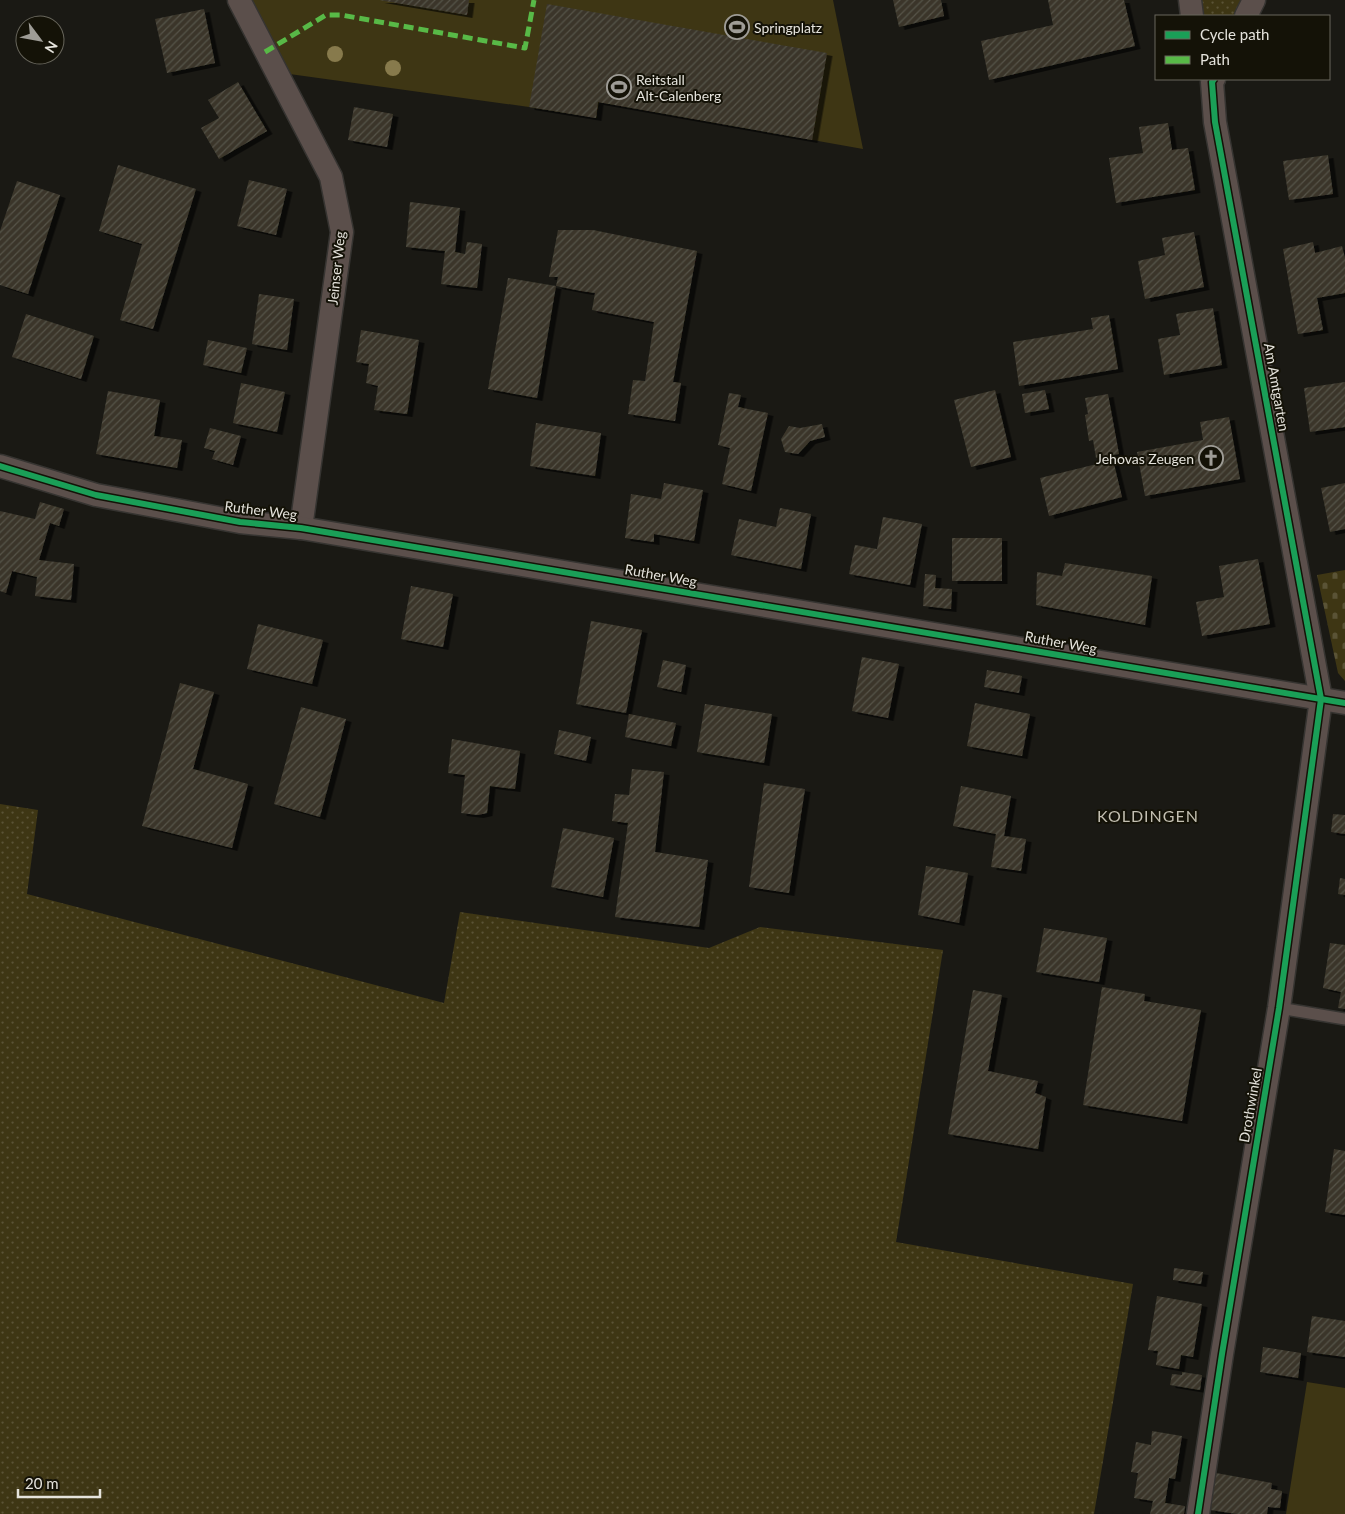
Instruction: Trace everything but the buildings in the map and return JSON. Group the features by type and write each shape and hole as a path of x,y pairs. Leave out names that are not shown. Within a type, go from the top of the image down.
{"street":[{"name":"Jeinser Weg","path":"239,0 331,177 342,232 301,528"},
{"path":"1190,0 1192,15"},
{"path":"1246,15 1254,0"},
{"name":"Am Amtgarten","path":"1212,80 1215,122 1321,699"},
{"name":"Ruther Weg","path":"0,466 96,495 240,522 301,528 1345,703"},
{"name":"Drothwinkel","path":"1198,1514 1222,1354 1279,1008 1321,699"}],"lane":[{"path":"1279,1008 1345,1019"}],"green space":[{"name":"Reitstall Alt-Calenberg","path":"239,0 833,0 863,149 599,102 596,118 275,72"},
{"path":"1198,0 1246,0 1238,15 1200,15"},
{"path":"1345,570 1345,681 1338,673 1317,575"},
{"path":"0,804 38,810 27,894 444,1003 460,912 709,948 760,927 943,950 896,1242 1133,1284 1094,1514 0,1514"},
{"path":"1307,1382 1345,1388 1345,1514 1286,1514"}],"marked path":[{"path":"265,52 326,15 341,15 525,48 534,0"}],"cycle path":[{"path":"1198,1514 1222,1354 1279,1008 1321,699 1215,122 1213,80"},
{"path":"0,466 96,495 240,522 301,528 1345,703"}],"place":[{"name":"Springplatz","path":"737,27"},
{"name":"Reitstall Alt-Calenberg","path":"619,87"},
{"name":"Jehovas Zeugen","path":"1211,458"}],"district":[{"name":"KOLDINGEN","path":"1148,815"}]}
